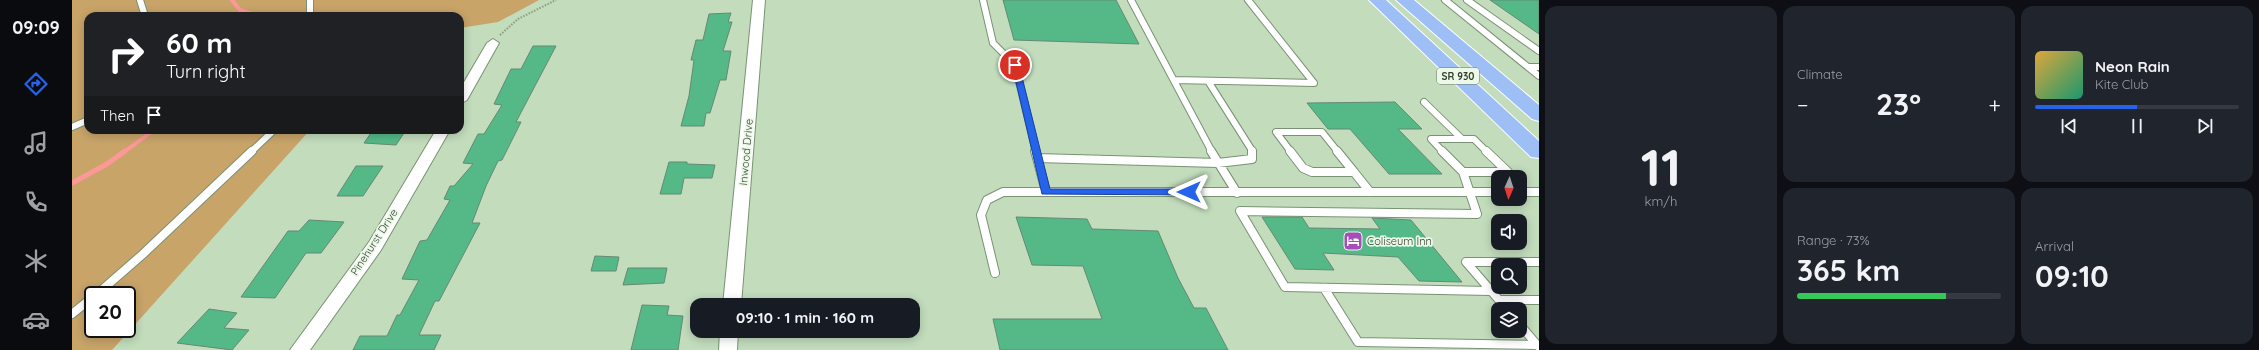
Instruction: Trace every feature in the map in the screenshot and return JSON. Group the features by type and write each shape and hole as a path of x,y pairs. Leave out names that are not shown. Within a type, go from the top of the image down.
{"highway":[{"name":"SR 930","path":"1377,0 1539,152"},
{"name":"SR 930","path":"1404,0 1539,115"}],"street":[{"name":"Inwood Drive","path":"733,298 759,0"},
{"path":"464,93 493,43"},
{"name":"Pinehurst Drive","path":"299,350 375,246 441,134"},
{"path":"728,350 729,338"}],"lane":[{"path":"140,0 144,12"},
{"path":"310,0 310,12"},
{"path":"983,0 993,43 1015,65 1046,192"},
{"path":"1131,0 1218,163 1237,193"},
{"path":"1174,80 1314,83 1248,0"},
{"path":"1444,0 1539,76"},
{"path":"1467,0 1539,52"},
{"path":"1528,67 1539,67"},
{"path":"1037,158 1218,163 1252,159 1253,152 1208,81"},
{"path":"1424,102 1462,139"},
{"path":"72,127 84,122"},
{"path":"1354,172 1312,172 1303,168 1276,132 1322,132 1354,172 1370,192"},
{"path":"106,286 143,254 270,134"},
{"path":"1463,172 1508,172 1474,139 1431,139 1463,172 1468,192 1477,214 1240,211 1285,287 1490,291"},
{"path":"995,273 987,245 981,215 987,200 1003,192 1491,192"},
{"path":"1527,192 1539,192"},
{"path":"1539,262 1466,262 1499,300 1539,300"},
{"path":"1324,288 1358,342 1538,346"},
{"path":"72,314 84,304"},
{"path":"1527,333 1538,346"}],"path":[{"path":"493,43 507,25 556,0"}],"shaded area":[{"path":"72,0 539,0 498,22 464,27 464,12 84,12 84,134 306,134 136,323 136,286 84,286 84,338 123,338 112,350 72,350"}],"building":[{"path":"1003,0 1116,0 1139,44 1014,40"},
{"path":"1490,0 1539,0 1539,34"},
{"path":"731,13 728,22 732,22 723,51 731,51 726,80 720,80 710,113 706,113 704,126 681,126 689,96 694,60 691,60 696,40 703,40 709,14"},
{"path":"533,46 556,46 516,122 521,122 502,160 498,161 486,186 472,223 480,223 439,301 435,301 419,335 441,335 434,350 353,350 360,336 387,336 397,315 400,315 419,280 402,279 420,241 427,240 450,200 444,199 450,186 454,186 473,164 463,163 478,134 484,134 502,105 494,104 511,69 521,69"},
{"path":"1395,102 1422,129 1398,129 1442,174 1389,174 1350,129 1328,129 1307,103"},
{"path":"370,134 403,134 396,145 364,143"},
{"path":"669,162 715,165 712,178 684,178 681,194 660,194"},
{"path":"356,166 383,166 363,196 337,196"},
{"path":"1016,217 1087,219 1092,229 1158,231 1178,278 1194,308 1206,308 1228,350 1000,350 993,319 1102,319 1083,266 1032,265"},
{"name":"Coliseum Inn","path":"1262,217 1302,217 1309,228 1380,229 1372,218 1411,220 1462,282 1419,281 1398,257 1323,253 1334,270 1295,269"},
{"path":"309,220 344,222 321,253 306,253 275,298 241,297 288,231 299,231"},
{"path":"595,256 619,257 616,271 591,271"},
{"path":"628,268 667,268 664,283 623,285"},
{"path":"642,305 669,306 667,315 683,316 678,350 631,350"},
{"path":"209,309 237,313 224,328 249,330 232,350 177,343"}],"waterway":[{"path":"232,0 240,10 246,12"},
{"path":"124,152 149,134"},
{"path":"72,183 107,164 125,151"}],"place":[{"name":"Coliseum Inn","path":"1353,241"}],"route":[{"path":"1015,65 1046,192 1189,192"}]}
